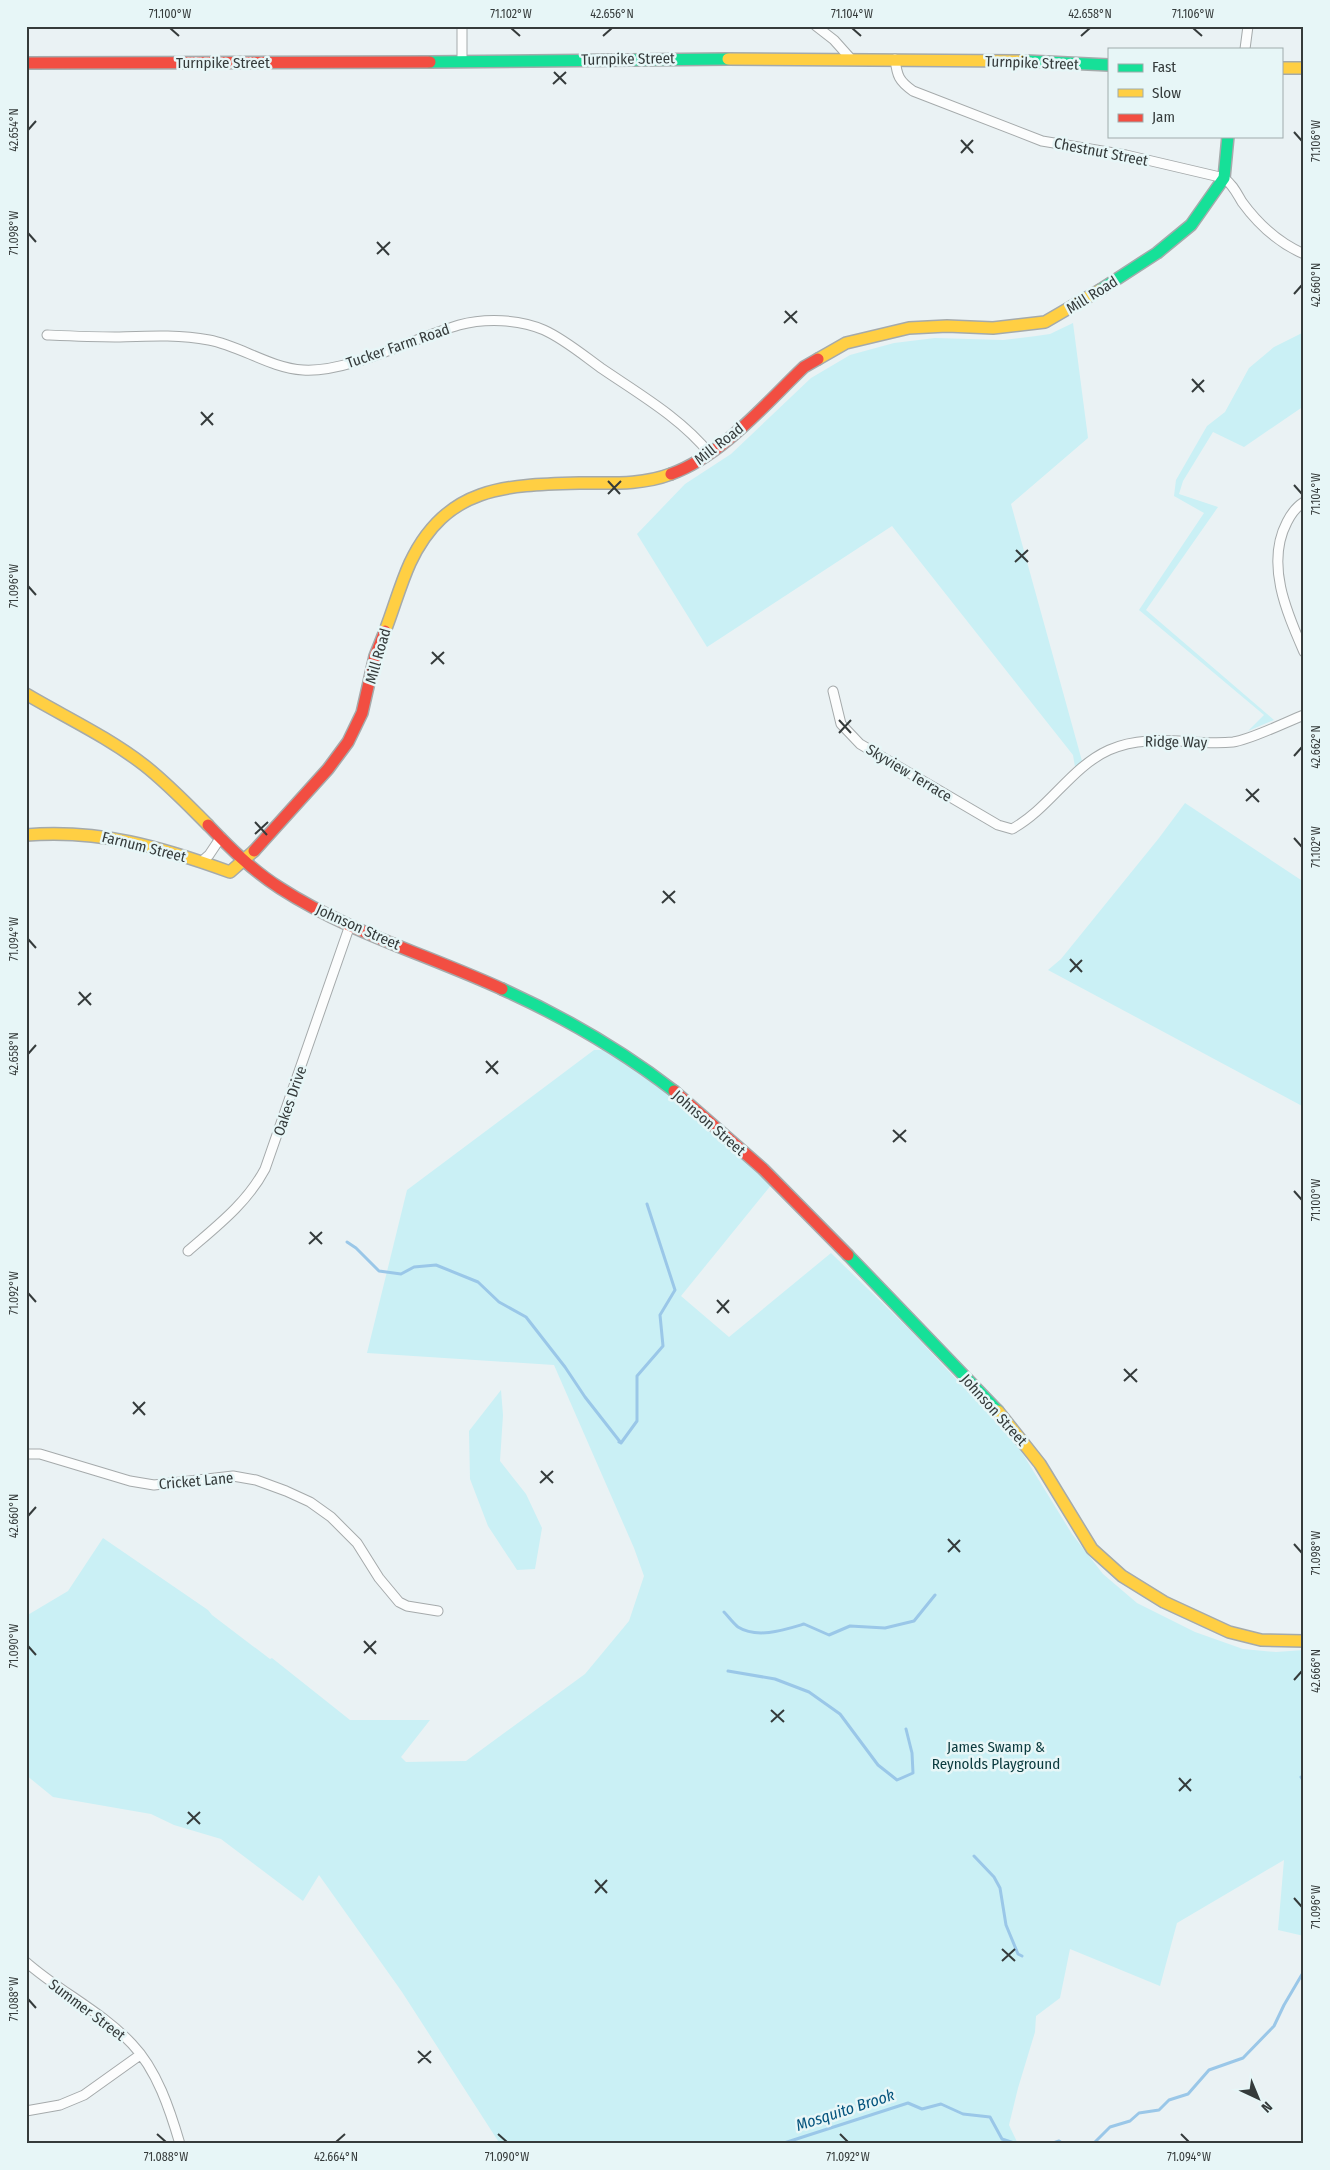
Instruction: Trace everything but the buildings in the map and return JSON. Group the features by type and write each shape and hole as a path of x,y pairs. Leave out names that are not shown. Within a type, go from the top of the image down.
{"main road":[{"name":"Turnpike Street","path":"26,63 294,63 462,60 895,58 1108,65"},
{"path":"1282,68 1304,68"},
{"name":"Mill Road","path":"244,862 330,766 352,734 362,714 380,642 394,601 424,537 446,512 473,496 497,490 535,486 645,482 674,474 710,454 759,411 804,367 846,343 909,328 947,326 993,328 1032,325 1045,322 1067,312 1157,253 1181,235 1200,215 1224,178 1228,138"},
{"name":"Johnson Street","path":"26,694 115,743 155,774 244,862 278,887 329,916 534,1004 580,1028 634,1060 719,1130 790,1194 903,1314 990,1401 1022,1439 1096,1554 1128,1581 1175,1607 1225,1631 1268,1642 1304,1641"},
{"name":"Farnum Street","path":"26,835 55,831 113,836 155,847 230,872 244,862"}],"street":[{"path":"462,26 462,60"},
{"path":"816,26 834,40 851,59"},
{"path":"1245,48 1248,26"},
{"name":"Chestnut Street","path":"895,58 897,72 902,83 913,91 1042,141 1126,155 1224,178"},
{"path":"1224,178 1233,185 1242,202 1271,234 1304,254"},
{"name":"Tucker Farm Road","path":"47,335 114,337 169,335 210,340 241,349 286,366 302,370 322,370 342,366 461,325 498,321 520,323 544,330 588,358 669,415 690,432 710,454"},
{"path":"1304,502 1299,505 1286,523 1278,556 1281,590 1304,652"},
{"name":"Skyview Terrace","path":"833,691 841,724 860,744 998,825 1012,828"},
{"name":"Ridge Way","path":"1012,828 1034,813 1086,764 1110,750 1140,740 1209,743 1236,742 1304,715"},
{"name":"Farnum Street","path":"201,862 217,845 220,837"},
{"name":"Oakes Drive","path":"188,1251 232,1213 258,1183 265,1169 350,925"},
{"name":"Cricket Lane","path":"26,1454 40,1454 130,1481 154,1486 233,1476 265,1483 310,1502 331,1517 357,1543 380,1578 399,1602 407,1606 438,1611"},
{"name":"Summer Street","path":"26,1962 104,2019 133,2045 150,2070 165,2102 180,2144"},
{"path":"26,2111 60,2105 84,2095 140,2055"}],"green space":[{"path":"1073,323 1088,438 1011,504 1082,761 1075,767 1073,755 892,526 707,647 637,534 685,484 731,454 811,378 850,355 894,343 935,338 1003,340 1050,334"},
{"path":"1304,332 1304,406 1244,447 1213,432 1183,481 1179,494 1218,507 1146,610 1274,720 1248,731 1264,715 1139,610 1204,513 1174,496 1176,480 1207,426 1225,412 1249,368 1274,347"},
{"path":"1185,803 1304,882 1304,1107 1048,970 1061,959"},
{"name":"James Swamp & Reynolds Playground","path":"594,1050 612,1050 707,1125 772,1184 681,1296 729,1337 831,1253 909,1329 1021,1451 1072,1534 1103,1574 1137,1603 1195,1632 1243,1649 1276,1652 1304,1650 1304,1936 1278,1930 1284,1860 1177,1923 1160,1986 1070,1949 1060,1998 1036,2016 1035,2032 1009,2125 1018,2144 500,2144 402,1992 319,1875 303,1901 221,1839 174,1825 151,1814 53,1797 26,1775 26,1616 68,1591 103,1538 208,1610 212,1615 270,1659 272,1658 350,1720 430,1720 401,1757 406,1762 466,1761 585,1674 629,1621 644,1576 634,1548 554,1365 367,1353 407,1190"},
{"path":"501,1390 503,1415 500,1461 526,1494 542,1528 535,1569 517,1570 488,1526 470,1479 469,1431"}],"waterway":[{"path":"621,1443 637,1421 637,1376 663,1346 660,1315 675,1290 647,1204"},
{"path":"347,1242 356,1248 379,1271 401,1274 414,1267 436,1265 478,1282 499,1302 526,1317 621,1443 619,1442"},
{"path":"724,1612 738,1627 745,1631 771,1632 804,1624 829,1635 850,1626 885,1628 914,1621 935,1595"},
{"path":"728,1671 775,1679 809,1692 840,1714 878,1765 897,1780 913,1773 912,1753 906,1729"},
{"path":"1301,1777 1304,1782"},
{"path":"974,1856 994,1877 1000,1888 1006,1925 1018,1954 1022,1956"},
{"name":"Mosquito Brook","path":"1093,2144 1110,2127 1130,2121 1139,2113 1159,2110 1169,2100 1188,2094 1209,2070 1243,2058 1274,2026 1304,1971"},
{"name":"Mosquito Brook","path":"781,2144 908,2103 922,2109 941,2104 963,2114 990,2117 1002,2139 1017,2144"},
{"name":"Mosquito Brook","path":"1050,2144 1059,2141 1063,2144"}],"traffic: fast":[{"path":"430,62 728,59"},
{"path":"1026,61 1108,65"},
{"path":"1100,290 1157,253 1191,225 1224,178 1228,138"},
{"path":"502,989 548,1011 613,1048 674,1091"},
{"path":"848,1255 998,1411"}],"traffic: slow":[{"path":"728,59 1026,61"},
{"path":"1282,68 1304,68"},
{"path":"818,359 846,343 909,328 947,326 993,328 1045,322 1100,290"},
{"path":"385,631 410,563 425,538 441,518 460,504 481,495 503,489 553,484 638,482 671,474"},
{"path":"26,694 101,736 144,765 208,825"},
{"path":"26,835 53,834 105,837 155,848 230,872 254,851"},
{"path":"998,1411 1040,1464 1092,1549 1122,1576 1164,1602 1229,1632 1261,1640 1304,1641"}],"traffic: jam":[{"path":"26,63 430,62"},
{"path":"671,474 690,465 726,442 804,367 818,359"},
{"path":"254,851 328,769 348,742 362,713 375,656 385,631"},
{"path":"208,825 251,867 306,904 333,918 502,989"},
{"path":"674,1091 763,1169 848,1255"}]}
